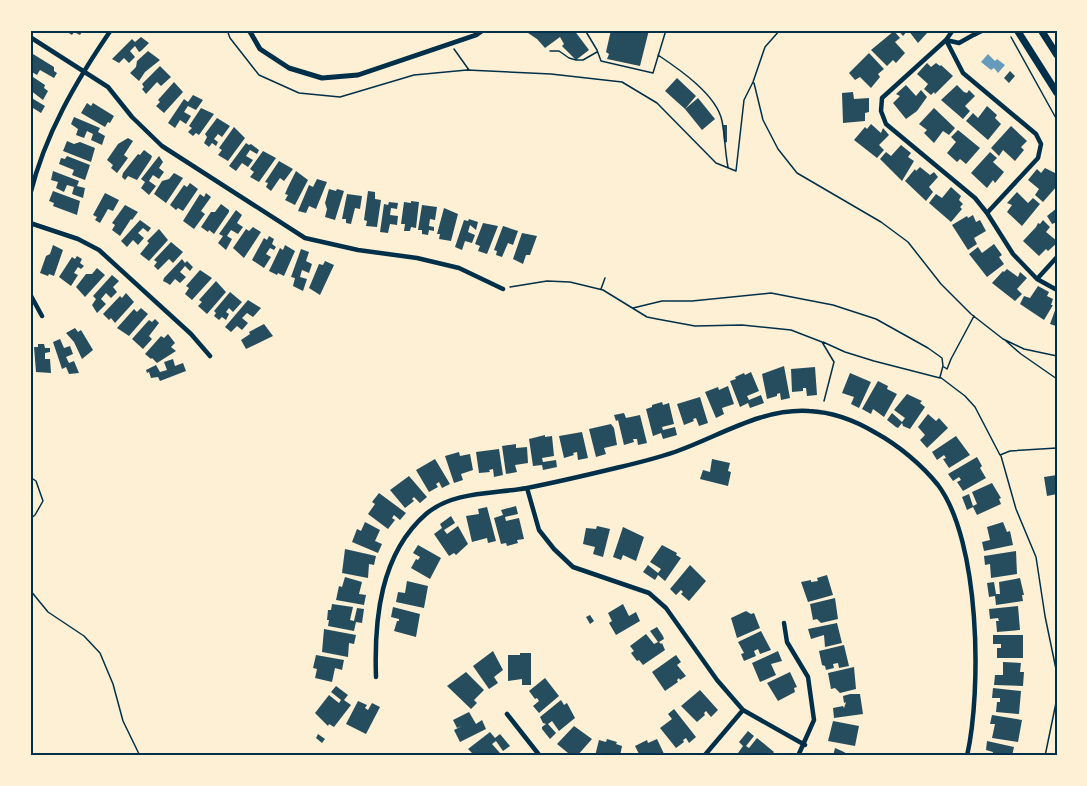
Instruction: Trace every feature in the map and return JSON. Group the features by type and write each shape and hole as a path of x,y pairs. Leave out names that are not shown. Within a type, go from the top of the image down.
{"main road":[{"path":"1017,30 1057,93"},
{"path":"1041,30 1057,55"}],"street":[{"path":"30,195 37,166 56,120 83,71 111,30"},
{"path":"249,30 260,49 289,68 322,78 358,75 451,44 483,30"},
{"path":"953,30 946,40 882,98 881,111 886,124 975,198 1013,254 1038,279 1057,290"},
{"path":"946,40 958,43 974,32 984,30"},
{"path":"30,37 108,87 132,117 162,146 305,238 459,268 503,289"},
{"path":"946,40 963,73 1036,134 1041,144 1038,158 987,213"},
{"path":"30,223 78,239 99,250 191,334 210,356"},
{"path":"1038,279 1057,257"},
{"path":"30,294 42,316"},
{"path":"376,677 375,642 385,576 409,531 428,513 451,499 526,488 631,465 678,451 743,424 775,414 809,411 844,418 863,425 887,439 938,485 961,534 973,617 977,677 972,737 967,756"},
{"path":"526,488 539,530 554,549 573,567 649,593 666,608 717,680 743,710 805,745"},
{"path":"784,623 787,642 808,677 814,720 805,745 798,756"},
{"path":"704,756 743,710"},
{"path":"507,714 540,756"}],"path":[{"path":"227,30 230,38 259,75 299,93 340,97 414,75 469,70 551,74 622,82 657,103 716,163 736,171 744,100 765,47 780,30"},
{"path":"585,30 598,51 601,61 653,73 666,30"},
{"path":"1054,30 1057,35"},
{"path":"1009,34 1057,120"},
{"path":"451,44 469,70"},
{"path":"550,51 559,51 569,58 583,60 598,51"},
{"path":"658,55 678,69 708,96 722,119 728,168"},
{"path":"753,82 763,120 778,149 797,173 881,222 908,242 940,284 974,316 1021,354 1057,379"},
{"path":"600,290 605,278"},
{"path":"503,289 547,281 570,282 600,290 647,317 657,320 695,326 742,325 791,330 845,352 940,378 965,396 975,407 1000,455 1016,509 1036,557 1057,674"},
{"path":"633,308 662,301 692,301 771,293 834,305 876,319 928,348 942,358 943,367 940,378"},
{"path":"943,367 946,369 950,366 951,359 974,316"},
{"path":"1003,339 1024,350 1057,356"},
{"path":"822,342 834,362 824,401"},
{"path":"1000,455 1010,451 1057,448"},
{"path":"30,477 36,481 43,501 30,519"},
{"path":"30,590 48,612 84,636 100,653 113,684 123,721 140,756"},
{"path":"1045,756 1057,698"}],"water":[{"path":"988,54 995,61 997,59 1005,65 998,73 994,68 991,70 981,62"}],"building":[{"path":"64,30 83,30 80,35 74,32 72,35"},
{"path":"531,30 574,30 589,50 576,60 562,46 564,44 560,37 545,48 528,33"},
{"path":"611,30 649,30 640,66 607,59 609,54 606,52"},
{"path":"898,30 908,30 903,36"},
{"path":"908,30 925,30 928,32 918,43"},
{"path":"894,31 900,38 895,42 905,53 896,63 893,60 887,66 871,50"},
{"path":"141,37 149,43 139,52 135,46 130,51 135,57 129,63 124,58 119,63 112,59 132,39 135,42"},
{"path":"148,51 160,60 145,72 139,81 130,73 136,67 137,61"},
{"path":"869,53 884,69 878,74 880,77 871,88 860,77 855,80 849,73"},
{"path":"33,54 54,67 57,73 54,78 40,70 37,75 30,71 30,60"},
{"path":"927,63 931,67 936,63 941,65 953,76 935,94 934,92 931,95 924,89 928,84 917,74"},
{"path":"160,66 171,77 161,86 157,82 146,94 142,89 144,87 142,84"},
{"path":"1010,71 1015,76 1009,83 1004,78"},
{"path":"30,75 45,85 44,88 48,91 43,100 30,90"},
{"path":"677,78 696,96 685,109 665,91"},
{"path":"174,82 183,92 164,113 156,106 160,102 158,100"},
{"path":"906,85 916,96 921,90 927,97 917,111 906,119 893,103 900,96 896,94"},
{"path":"957,85 964,92 967,93 969,90 975,96 965,106 970,111 963,119 941,100"},
{"path":"853,92 854,99 869,98 869,112 865,113 865,121 843,123 842,93"},
{"path":"193,95 203,100 196,110 188,106 184,112 191,116 186,124 180,120 175,128 168,123 184,99 188,102"},
{"path":"30,97 45,106 41,113 33,108 30,115"},
{"path":"698,98 715,119 702,130 685,109"},
{"path":"87,103 91,106 93,103 114,116 110,123 108,122 105,127 81,113"},
{"path":"987,106 997,115 995,118 1001,124 988,140 966,121 973,113 978,118"},
{"path":"201,108 214,114 199,135 196,133 193,136 188,132 192,128 189,126"},
{"path":"934,108 955,128 949,135 943,131 934,143 924,133 927,130 919,124"},
{"path":"74,117 100,128 98,132 105,136 102,145 91,140 93,134 87,131 84,138 76,135 78,129 71,124"},
{"path":"217,118 230,126 222,137 218,134 214,139 218,142 216,146 212,143 209,147 204,143 207,137 205,134"},
{"path":"871,124 881,133 883,128 889,135 879,145 884,150 877,158 854,140 865,127 867,129"},
{"path":"723,125 727,125 727,142 724,143"},
{"path":"1011,126 1027,141 1021,147 1024,150 1015,161 1003,150 999,156 991,148"},
{"path":"234,127 245,138 228,161 218,155 222,150 219,148"},
{"path":"958,130 980,148 966,164 960,159 957,162 947,153 956,142 951,137"},
{"path":"128,138 133,141 124,155 128,158 117,173 107,160 118,144"},
{"path":"67,141 74,144 80,142 95,148 91,162 63,151"},
{"path":"246,143 259,150 257,154 250,150 246,156 253,160 248,167 242,163 236,171 229,166"},
{"path":"901,145 911,153 908,157 914,161 902,181 880,159 886,152 891,156"},
{"path":"144,150 152,156 151,159 137,180 128,176 125,180 122,177 123,173"},
{"path":"263,151 276,158 259,182 250,177 254,172 250,169"},
{"path":"990,152 997,158 993,162 1004,172 995,183 993,180 987,188 971,173"},
{"path":"67,156 90,165 85,180 72,175 74,170 59,164 61,158 65,159"},
{"path":"159,156 163,162 159,168 164,172 159,179 153,175 149,181 156,186 149,195 141,188 145,182 141,179"},
{"path":"279,161 293,169 284,181 280,178 271,191 266,187 268,183 265,182"},
{"path":"920,167 930,175 934,172 938,177 929,187 933,192 926,201 905,181 915,169 916,171"},
{"path":"1045,168 1057,174 1057,186 1043,202 1035,195 1039,189 1028,180 1037,169 1041,173"},
{"path":"53,171 79,181 77,186 85,188 83,198 72,194 74,187 67,185 64,192 56,188 58,182 51,180"},
{"path":"296,171 308,180 295,205 285,200 288,195 285,194"},
{"path":"174,173 183,178 166,203 154,194 162,181 169,179"},
{"path":"317,179 327,182 316,209 309,206 306,213 298,211 309,185 313,187"},
{"path":"190,183 198,189 183,211 178,208 176,210 170,205 184,185 187,187"},
{"path":"951,187 961,196 959,200 963,204 960,207 962,209 951,222 929,203 936,194 942,198"},
{"path":"329,189 344,191 335,220 325,217 327,209 325,203"},
{"path":"53,191 80,201 77,215 53,206 54,203 49,201"},
{"path":"368,191 375,192 375,199 381,200 377,227 366,226 367,221 364,220"},
{"path":"1017,192 1028,203 1033,198 1040,204 1022,226 1007,212 1012,205 1007,203"},
{"path":"105,193 119,200 113,211 108,209 100,223 93,215"},
{"path":"206,193 211,197 201,211 205,214 194,229 183,221 200,194 204,197"},
{"path":"347,194 362,196 360,209 355,208 351,224 346,223 346,219 342,219"},
{"path":"411,201 419,202 416,228 411,227 410,231 404,231 405,224 401,224 404,202 411,203"},
{"path":"389,202 398,203 397,209 391,208 390,215 398,216 397,225 390,224 388,233 380,232 384,204 388,205"},
{"path":"221,204 229,212 214,234 209,230 208,232 201,227 211,212 215,212"},
{"path":"125,205 138,212 120,236 112,230 115,225 112,223"},
{"path":"422,205 437,207 435,220 430,219 429,226 434,227 434,231 429,230 428,235 418,230"},
{"path":"444,208 458,214 451,241 439,239 440,234 437,234"},
{"path":"1057,208 1057,222 1052,224 1047,216"},
{"path":"236,210 242,215 237,223 243,227 238,234 231,230 227,236 232,239 226,250 218,243 223,236 219,234"},
{"path":"973,215 976,222 980,220 986,231 974,238 977,244 968,250 952,225"},
{"path":"140,220 151,228 148,232 143,228 138,233 144,238 138,245 133,240 127,247 121,241"},
{"path":"464,220 478,222 476,230 470,225 468,232 475,235 472,243 465,241 462,250 455,247"},
{"path":"1043,220 1050,227 1046,232 1057,243 1039,256 1023,241"},
{"path":"483,223 498,226 487,254 478,251 480,246 475,244"},
{"path":"503,226 518,231 513,245 508,243 502,257 496,255 497,251 494,250"},
{"path":"253,227 261,232 244,258 233,248 246,229 249,231"},
{"path":"159,229 168,240 149,261 140,254 149,243 147,241"},
{"path":"522,233 537,236 530,255 526,255 523,264 513,259"},
{"path":"269,236 274,239 272,244 276,247 274,250 270,248 266,254 271,257 264,268 252,260 264,238 267,240"},
{"path":"171,242 183,252 173,263 169,259 158,270 154,266 157,262 154,260"},
{"path":"994,244 1002,255 999,257 1004,264 987,277 969,254 978,247 982,253"},
{"path":"53,245 63,250 54,276 49,274 48,276 40,273"},
{"path":"285,245 295,251 284,276 278,273 277,275 269,271 280,248 283,250"},
{"path":"301,249 309,252 306,261 312,264 309,273 302,270 300,277 307,279 303,291 293,286 295,278 291,277"},
{"path":"77,256 82,259 80,263 84,266 81,269 78,267 74,273 78,275 71,286 59,277 72,257 75,259"},
{"path":"182,259 193,267 190,271 185,266 180,272 186,277 180,283 175,279 170,285 163,281 164,278"},
{"path":"325,261 334,265 320,295 309,288 319,264 323,265"},
{"path":"97,268 105,275 85,297 76,287 86,274 92,274"},
{"path":"1007,269 1018,277 1020,272 1027,278 1017,289 1022,294 1015,301 992,283"},
{"path":"200,270 212,278 192,300 185,294 189,288 186,286"},
{"path":"112,275 119,281 113,287 117,292 111,298 106,293 101,299 106,304 97,313 92,305 96,299 93,296"},
{"path":"216,281 226,292 207,314 198,306 202,302 199,300"},
{"path":"1038,286 1049,292 1047,296 1053,299 1051,305 1053,305 1044,320 1020,304 1024,296 1030,298"},
{"path":"230,292 242,302 233,312 229,308 226,312 229,314 226,320 222,317 219,320 214,316 216,313 214,311"},
{"path":"126,293 134,302 115,323 103,314 120,296 122,298"},
{"path":"248,300 261,308 253,317 247,313 242,318 248,323 242,330 237,326 231,332 225,327"},
{"path":"1057,305 1057,324 1056,326 1050,324"},
{"path":"141,308 148,314 129,336 117,328 134,309 137,312"},
{"path":"155,319 159,323 149,336 152,339 143,349 132,339 149,320 152,322"},
{"path":"264,324 273,336 246,349 241,340 250,334 249,332"},
{"path":"75,328 78,332 81,330 93,350 82,359 74,342 66,333"},
{"path":"168,334 175,343 171,347 176,351 157,363 145,354 161,336 164,338"},
{"path":"60,339 64,348 70,346 73,354 66,357 69,363 74,361 79,373 69,374 66,367 62,369 53,342"},
{"path":"38,344 44,344 45,348 50,348 50,352 45,353 45,359 50,359 51,373 36,372 34,347 38,347"},
{"path":"173,359 175,366 183,363 186,371 160,381 158,377 151,378 149,372 147,373 146,370 156,365 160,372 167,370 164,362"},
{"path":"784,366 790,398 781,400 780,393 767,399 762,374"},
{"path":"815,367 817,395 807,396 806,388 803,388 803,391 792,392 791,369"},
{"path":"751,372 759,391 747,396 749,400 761,395 764,403 750,408 748,403 740,407 730,381 744,373 745,375"},
{"path":"850,373 871,382 859,408 851,404 854,397 842,393"},
{"path":"878,381 897,394 884,417 873,409 871,414 862,409"},
{"path":"728,386 734,404 722,408 724,414 716,418 705,392"},
{"path":"907,394 922,401 920,403 925,407 910,429 902,423 898,428 887,420 892,413 902,422 905,418 894,410"},
{"path":"700,397 708,423 699,426 696,418 684,425 677,404"},
{"path":"662,402 663,405 669,403 674,424 662,427 663,430 675,427 677,435 663,439 661,433 653,436 646,409"},
{"path":"624,413 626,418 640,415 647,443 638,445 637,439 633,439 634,442 624,445 618,420 616,421 614,415"},
{"path":"928,414 936,421 939,418 948,428 927,448 920,440 925,435 918,427"},
{"path":"611,424 617,445 604,448 606,454 596,457 589,429"},
{"path":"582,432 588,458 578,460 577,452 564,458 559,436"},
{"path":"545,435 545,437 552,436 554,456 542,458 543,462 556,460 557,467 543,470 542,465 533,466 529,439"},
{"path":"956,436 970,455 949,468 943,459 946,458 944,455 937,460 932,452"},
{"path":"516,444 516,448 527,447 528,463 515,465 517,472 506,474 502,446"},
{"path":"499,449 503,475 494,477 493,469 489,470 490,472 479,473 476,452"},
{"path":"459,452 460,456 470,454 473,470 461,474 463,480 454,483 445,456"},
{"path":"977,457 986,478 963,491 957,482 961,480 959,477 953,481 948,474"},
{"path":"435,459 450,484 442,488 439,482 436,484 438,487 429,492 416,470"},
{"path":"712,459 730,463 728,486 700,479 703,470 710,472"},
{"path":"1057,475 1057,494 1047,496 1044,477"},
{"path":"409,476 427,497 420,503 414,497 412,499 414,501 405,508 390,490"},
{"path":"992,483 1001,498 999,499 1001,504 977,515 973,507 967,510 962,497 969,494 973,506 977,504 972,492"},
{"path":"379,493 406,513 400,520 394,515 392,518 395,520 388,529 368,514 375,504 372,502"},
{"path":"516,506 518,514 505,517 506,521 519,518 524,539 507,546 506,543 501,544 494,518 503,515 501,510"},
{"path":"487,507 496,541 488,543 487,538 472,542 466,516 479,514 478,509"},
{"path":"451,516 455,523 444,530 447,534 458,526 468,544 456,555 454,553 449,556 434,534 442,528 440,524"},
{"path":"365,522 380,530 375,541 382,544 378,553 352,542 357,529 361,531"},
{"path":"1003,522 1007,532 1010,531 1013,545 984,551 982,542 990,540 987,527"},
{"path":"597,526 610,529 603,557 593,554 595,547 583,544 586,528 596,529"},
{"path":"623,527 644,537 636,561 623,555 621,560 613,557"},
{"path":"418,545 441,558 430,579 411,568 416,559 420,557 413,553"},
{"path":"662,545 677,553 676,555 681,558 665,581 658,575 655,580 643,572 648,565 658,573 661,569 650,562"},
{"path":"345,549 376,556 374,565 369,564 368,578 342,573"},
{"path":"1016,551 1017,574 991,578 990,564 985,565 984,556"},
{"path":"690,565 706,581 689,601 681,594 683,592 681,590 676,595 670,589"},
{"path":"827,575 833,595 808,602 801,582 818,581 817,578"},
{"path":"345,577 362,582 359,594 366,595 364,605 336,600 339,586 342,587"},
{"path":"1020,578 1023,601 996,605 995,596 989,597 987,583 994,582 996,594 1000,594 999,582"},
{"path":"407,581 428,586 424,608 396,602 398,592 405,593"},
{"path":"835,598 838,619 821,623 817,619 813,620 810,604"},
{"path":"332,604 353,607 350,620 354,621 357,608 364,609 362,623 356,622 354,631 328,626 328,610 331,610"},
{"path":"623,604 629,616 636,612 640,621 616,635 609,623 612,621 608,613"},
{"path":"1018,606 1020,630 997,632 998,618 990,619 989,609"},
{"path":"393,607 420,614 416,637 394,631 399,619 391,617"},
{"path":"746,611 754,613 760,628 737,638 731,618"},
{"path":"590,615 594,621 590,624 586,617"},
{"path":"837,623 842,643 825,647 824,635 811,639 808,629"},
{"path":"657,627 664,639 659,642 665,650 643,665 631,653 634,651 630,646 646,634 654,644 658,642 650,631"},
{"path":"324,629 356,635 354,644 349,643 348,657 322,652"},
{"path":"761,631 771,650 760,654 758,649 754,651 756,656 744,661 741,654 744,653 738,642"},
{"path":"993,635 1023,635 1023,658 997,658 997,648 1001,648 1001,644 993,644"},
{"path":"844,645 849,666 839,668 838,663 833,664 834,668 826,670 822,665 819,651"},
{"path":"493,651 503,670 494,677 498,683 489,689 473,666"},
{"path":"778,651 782,661 771,664 776,675 760,682 752,663"},
{"path":"520,653 531,653 531,685 522,685 522,679 508,681 508,655 520,655"},
{"path":"316,655 344,660 342,670 335,668 332,682 315,678 317,669 313,668"},
{"path":"676,655 681,662 677,665 686,676 680,680 679,678 678,682 665,691 652,672"},
{"path":"1003,662 1021,663 1020,672 1024,672 1023,686 994,685 995,675 1003,675"},
{"path":"854,667 856,689 840,693 835,688 831,689 828,673"},
{"path":"466,672 484,690 474,700 477,703 471,709 447,686"},
{"path":"790,672 797,687 794,688 795,692 778,701 767,683"},
{"path":"545,678 559,696 539,713 533,706 539,701 529,691"},
{"path":"336,686 348,695 344,700 351,705 334,727 329,724 328,726 315,713 329,695 339,703 341,700 331,692"},
{"path":"993,688 1021,691 1019,714 996,712 1000,698 992,698"},
{"path":"700,690 718,710 711,717 706,711 697,722 681,706"},
{"path":"860,694 863,714 834,718 833,708 843,706 844,708 846,702 844,703 843,696"},
{"path":"561,700 564,705 567,703 575,718 559,731 552,721 548,724 556,733 550,739 542,729 546,724 540,717"},
{"path":"358,701 367,705 365,708 368,710 372,703 380,707 366,734 346,724"},
{"path":"674,709 696,737 689,743 686,738 676,748 660,728 672,719 668,714"},
{"path":"469,712 476,724 482,720 486,729 460,742 454,730 462,726 457,728 453,720"},
{"path":"992,715 1022,720 1018,742 992,738 995,724 990,724"},
{"path":"833,721 859,726 855,746 828,741"},
{"path":"574,726 592,739 577,756 565,756 568,753 557,744"},
{"path":"748,731 754,736 746,746 749,748 757,738 774,752 771,756 741,756 738,753 743,746 739,742"},
{"path":"490,732 495,738 500,734 510,746 503,751 496,741 492,744 500,753 497,756 469,756 472,753 468,749"},
{"path":"318,734 325,739 322,743 316,738"},
{"path":"607,739 622,746 620,756 595,756 599,740 606,742"},
{"path":"657,739 665,756 640,756 635,746 647,740 648,743"},
{"path":"987,741 1014,747 1012,756 992,756 993,752 986,750"},
{"path":"835,748 842,751 851,756 833,756"}]}
